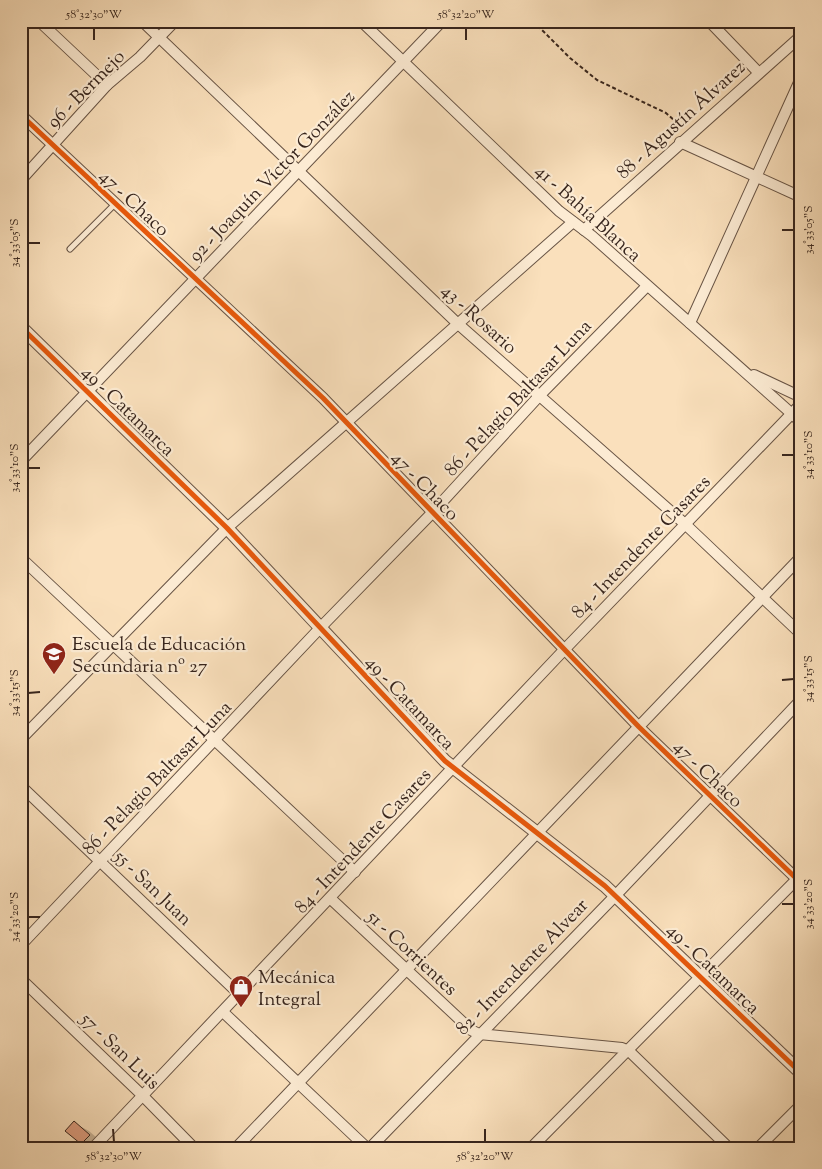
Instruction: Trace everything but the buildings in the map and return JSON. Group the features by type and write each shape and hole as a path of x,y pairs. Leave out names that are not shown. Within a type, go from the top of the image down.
{"street":[{"path":"38,21 107,85"},
{"name":"43 - Rosario","path":"142,21 457,323 685,524 801,634"},
{"name":"96 - Bermejo","path":"21,180 107,85 175,21"},
{"name":"41 - Bahía Blanca","path":"361,21 574,222 801,422"},
{"name":"92 - Joaquín Víctor González","path":"21,461 442,21"},
{"path":"709,21 758,72"},
{"name":"88 - Agustín Álvarez","path":"584,230 758,72 801,36"},
{"path":"690,323 801,78"},
{"name":"47 - Chaco","path":"21,115 346,422 639,727 799,879"},
{"path":"680,142 801,197"},
{"path":"21,739 227,528 457,323 574,222"},
{"name":"86 - Pelagio Baltasar Luna","path":"21,945 321,627 432,513 540,395 647,286"},
{"name":"49 - Catamarca","path":"21,327 88,390 227,528 454,769 615,896 801,1073"},
{"path":"743,370 801,397"},
{"name":"84 - Intendente Casares","path":"93,1148 454,769 564,650 801,404"},
{"path":"236,1148 801,557"},
{"path":"21,558 355,872"},
{"name":"82 - Intendente Alvear","path":"369,1148 615,896 801,700"},
{"name":"55 - San Juan","path":"21,786 101,860 240,995"},
{"path":"531,1148 799,879"},
{"name":"51 - Corrientes","path":"331,899 471,1030 479,1034"},
{"name":"57 - San Luis","path":"21,979 143,1096 194,1148"},
{"path":"223,1012 369,1148"},
{"path":"479,1034 622,1048 629,1051 729,1148"},
{"path":"758,1148 801,1105"}],"lane":[{"path":"70,248 116,204"}],"path":[{"path":"533,21 570,58 598,80 616,90 642,99 666,113 689,134"}],"cycle path":[{"path":"21,115 323,398 639,727 801,883"},
{"path":"21,327 227,528 445,761 605,886 801,1073"}],"place":[{"name":"Escuela de Educación Secundaria nº 27","path":"54,675"},
{"name":"Mecánica Integral","path":"241,1008"}]}
